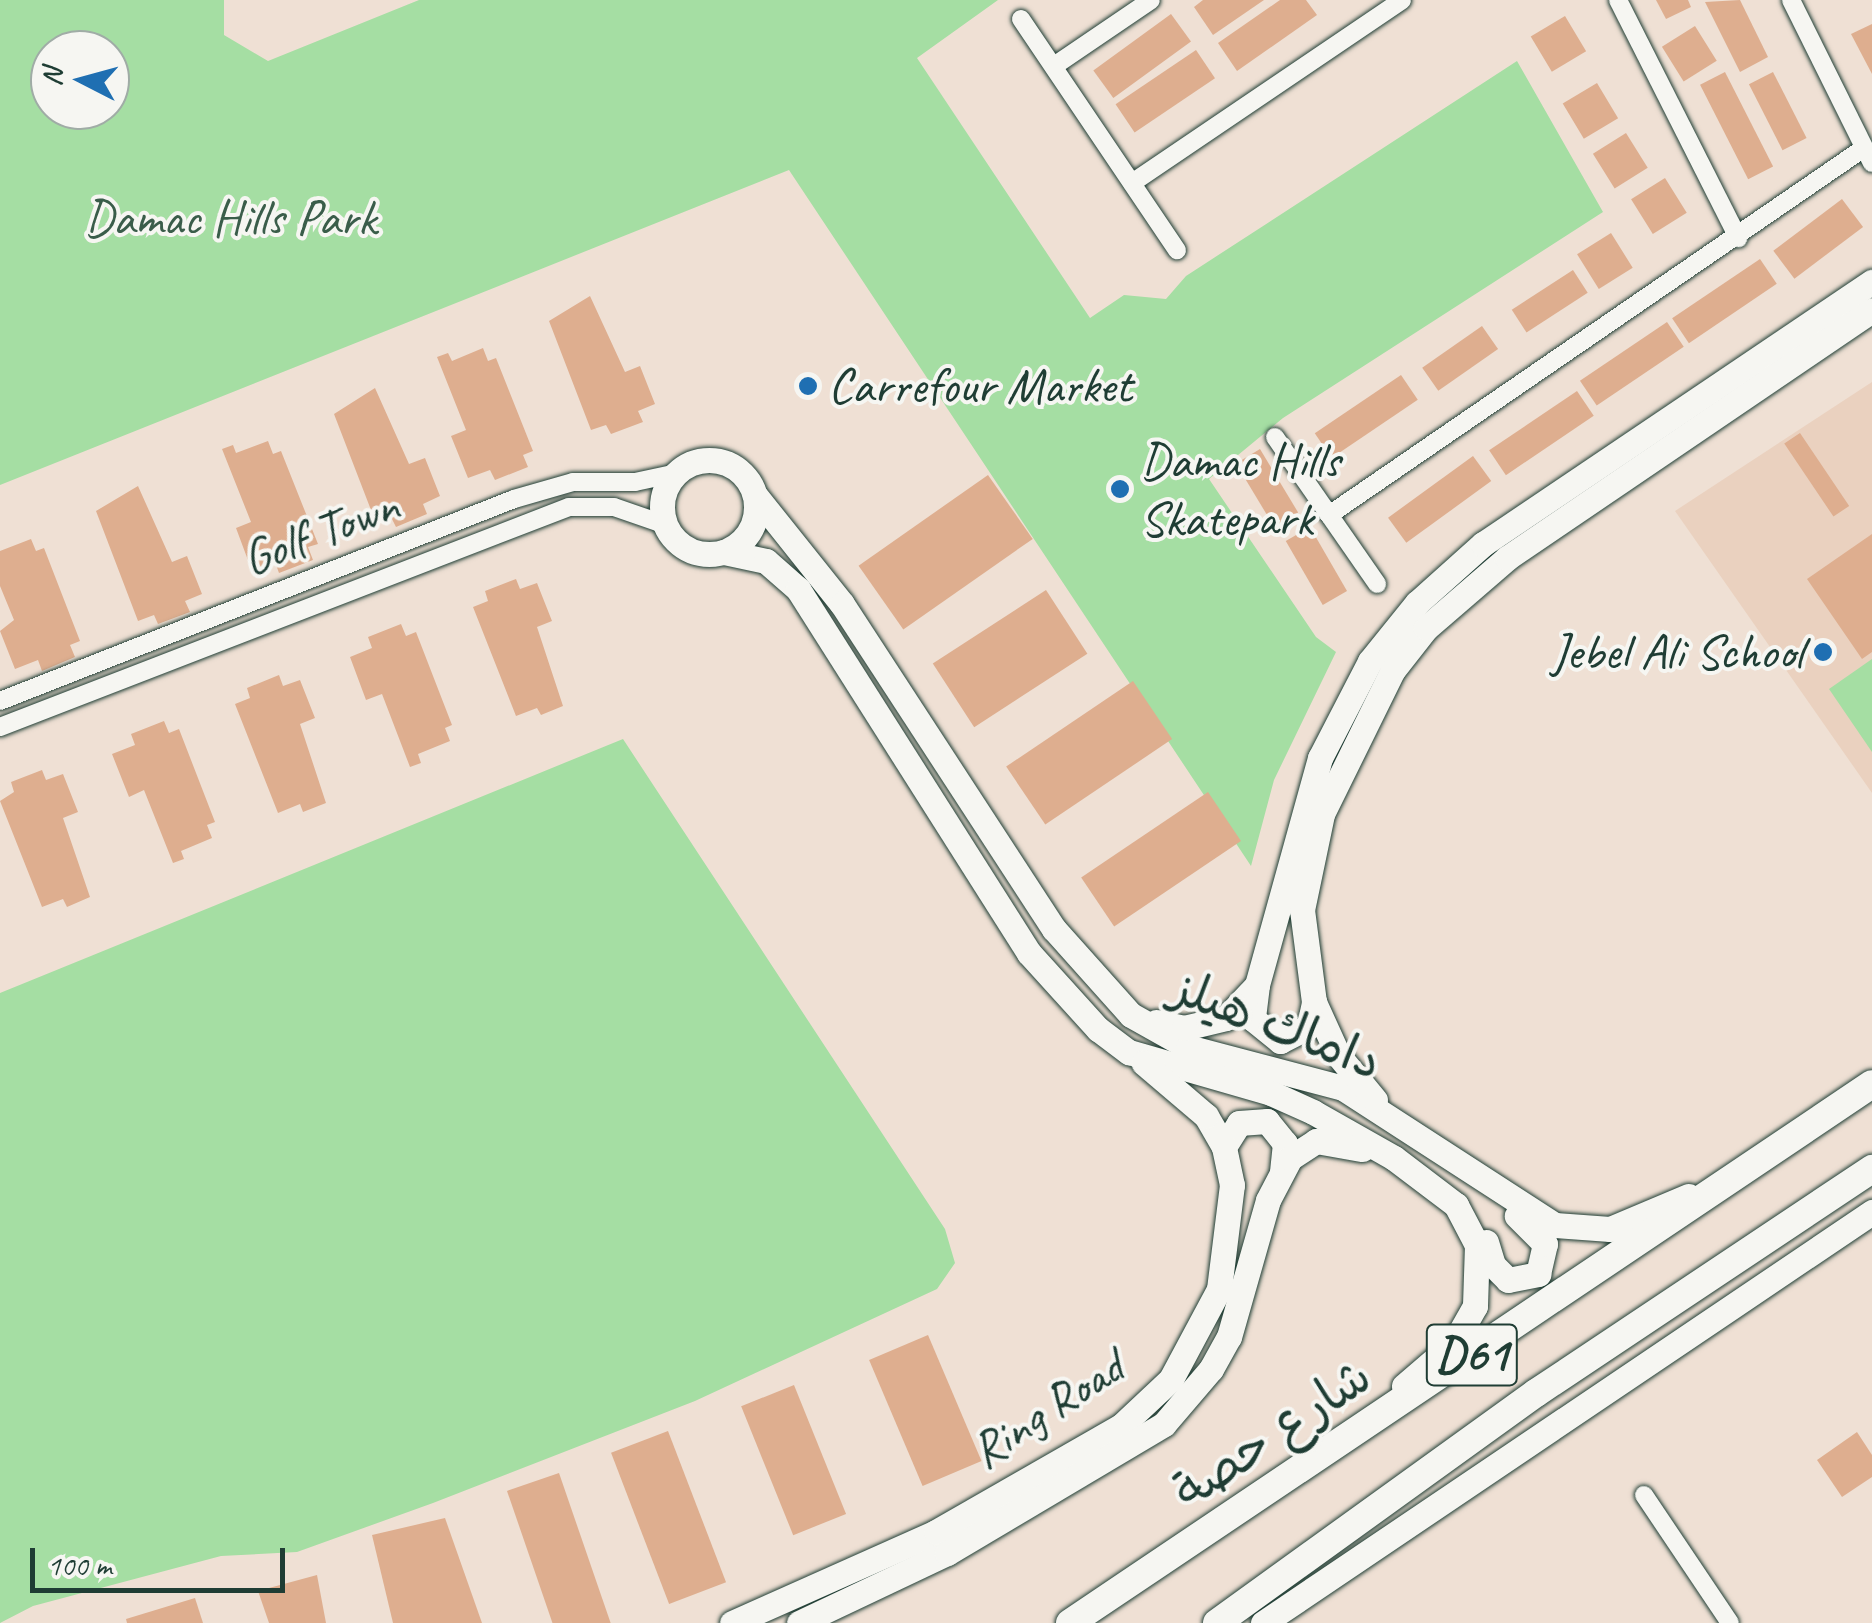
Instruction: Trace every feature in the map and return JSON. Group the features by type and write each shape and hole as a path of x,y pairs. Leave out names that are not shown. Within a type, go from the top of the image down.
{"main road":[{"name":"شارع حصة","path":"1070,1623 1872,1084"},
{"name":"D61","path":"1217,1623 1328,1549 1536,1392 1872,1170"}],"street":[{"path":"1054,66 1150,0"},
{"path":"1132,183 1402,0"},
{"path":"1618,0 1738,238"},
{"path":"1329,515 1738,238 1868,156 1791,0"},
{"path":"1021,18 1177,250"},
{"path":"1872,282 1484,544 1403,618 1353,689 1320,758 1256,984 1253,1019 1280,1041 1310,1026 1314,1002 1302,910 1322,814 1365,715 1426,628 1507,558 1872,310"},
{"path":"1274,437 1378,584"},
{"path":"720,461 742,474 754,494 751,530 724,552 690,550 666,525 664,498 677,474 693,463 720,461"},
{"name":"Golf Town","path":"0,701 514,499 573,482 635,482 677,474"},
{"name":"داماك هيلز","path":"754,494 842,604 1054,929 1130,1014 1161,1037 1324,1080 1386,1113 1538,1218 1591,1231 1628,1225 1748,1168"},
{"name":"Golf Town","path":"0,727 569,507 614,507 666,525"},
{"name":"داماك هيلز","path":"724,552 766,561 798,589 1047,978 1130,1052 1271,1093 1394,1158 1456,1205 1477,1245 1475,1306 1454,1343 1384,1402 1374,1420"},
{"path":"1130,1014 1167,1026 1206,1025 1226,1018 1256,984"},
{"path":"1314,1002 1338,1055 1386,1113"},
{"name":"Ring Road","path":"732,1623 936,1532 1148,1405 1191,1351 1218,1289 1231,1220 1224,1147 1186,1093 1130,1052"},
{"path":"1224,1147 1239,1124 1267,1121 1286,1142 1282,1172"},
{"name":"Ring Road","path":"799,1623 947,1553 1164,1424 1200,1384 1229,1337 1258,1230 1282,1172 1301,1146 1316,1141 1394,1158"},
{"path":"1456,1205 1476,1220 1499,1274 1519,1282 1538,1274 1545,1244 1482,1178"},
{"path":"1263,1623 1872,1212"},
{"path":"1644,1496 1730,1623"}],"shaded area":[{"name":"Jebel Ali School","path":"1872,382 1872,793 1675,511"}],"green space":[{"name":"Damac Hills Park","path":"0,0 224,0 224,35 268,61 419,0 998,0 917,58 1090,318 1124,295 1166,299 1186,276 1517,61 1603,212 1283,418 1209,479 1316,637 1336,652 1274,780 1251,866 789,170 0,485"},
{"path":"1872,659 1872,752 1829,689"},
{"path":"623,739 945,1229 955,1263 937,1289 695,1401 297,1552 221,1556 33,1606 0,1623 0,993"}],"building":[{"path":"1203,0 1264,0 1213,35 1194,7"},
{"path":"1280,0 1306,0 1317,15 1237,71 1218,43"},
{"path":"1656,0 1688,0 1691,7 1666,19"},
{"path":"1740,0 1768,57 1740,72 1705,2"},
{"path":"1171,14 1191,42 1113,98 1093,70"},
{"path":"1565,16 1586,51 1552,72 1531,37"},
{"path":"1872,24 1872,74 1851,34"},
{"path":"1695,26 1717,61 1684,81 1662,47"},
{"path":"1196,50 1215,78 1135,132 1116,104"},
{"path":"1725,72 1773,166 1748,179 1700,85"},
{"path":"1773,72 1807,138 1783,150 1749,84"},
{"path":"1597,83 1618,118 1584,139 1563,104"},
{"path":"1626,133 1648,168 1615,188 1593,154"},
{"path":"1665,178 1687,213 1653,234 1631,199"},
{"path":"1842,199 1863,227 1794,279 1773,251"},
{"path":"1611,233 1633,268 1599,289 1577,254"},
{"path":"1760,259 1777,284 1689,343 1672,318"},
{"path":"1573,270 1588,293 1526,332 1512,310"},
{"path":"590,296 625,372 640,366 655,404 638,411 643,422 611,434 606,425 591,430 549,321"},
{"path":"1667,322 1684,347 1597,406 1580,381"},
{"path":"1482,326 1498,349 1438,391 1422,368"},
{"path":"483,348 488,361 496,358 533,451 523,455 528,467 495,480 490,470 468,478 451,436 466,430 437,357 448,353 452,361"},
{"path":"1401,375 1418,400 1332,458 1315,433"},
{"path":"375,388 409,464 425,458 440,496 423,504 427,514 396,527 391,517 376,523 334,414"},
{"path":"1577,391 1594,416 1506,475 1489,450"},
{"path":"1800,433 1849,506 1833,517 1784,444"},
{"path":"268,441 273,454 281,451 318,544 308,547 313,560 279,573 275,562 252,571 236,528 251,522 222,449 233,445 236,453"},
{"path":"1260,449 1298,512 1274,527 1236,463"},
{"path":"1473,456 1491,481 1406,543 1388,518"},
{"path":"988,475 1033,539 903,630 859,566"},
{"path":"138,486 172,562 187,556 202,594 185,601 190,612 158,624 154,615 138,621 96,511"},
{"path":"1310,527 1347,591 1323,605 1286,541"},
{"path":"1872,534 1872,652 1862,659 1807,579"},
{"path":"31,539 36,551 44,548 80,641 70,645 75,657 42,671 38,660 15,669 0,631 14,620 0,586 0,551"},
{"path":"516,579 520,589 537,583 552,621 537,627 563,706 541,715 537,708 516,716 473,607 488,601 485,591"},
{"path":"1046,590 1087,654 974,727 933,664"},
{"path":"401,624 406,636 416,632 452,725 445,728 450,741 418,754 421,763 410,767 382,694 366,700 350,657 372,648 368,637"},
{"path":"279,675 283,686 300,680 315,718 300,724 326,803 303,812 300,804 278,813 235,704 250,698 247,688"},
{"path":"1133,681 1172,739 1045,825 1006,767"},
{"path":"164,721 169,733 179,729 215,822 207,825 212,838 181,851 184,859 173,863 144,790 129,797 112,754 135,745 131,734"},
{"path":"42,770 46,780 63,774 78,812 63,818 90,897 67,907 63,899 42,907 0,801 14,792 11,782"},
{"path":"1208,792 1241,841 1114,926 1081,878"},
{"path":"928,1335 982,1461 923,1486 869,1360"},
{"path":"794,1385 846,1514 793,1535 741,1406"},
{"path":"668,1431 726,1582 669,1604 611,1453"},
{"path":"1857,1432 1872,1455 1872,1477 1842,1497 1817,1460"},
{"path":"559,1473 611,1623 552,1623 507,1491"},
{"path":"445,1518 482,1623 393,1623 372,1535"},
{"path":"317,1575 326,1623 269,1623 258,1591"},
{"path":"195,1598 203,1623 127,1623 126,1619"}],"place":[{"name":"Carrefour Market","path":"808,386"},
{"name":"Damac Hills Skatepark","path":"1120,489"},
{"name":"Jebel Ali School","path":"1823,652"}]}
